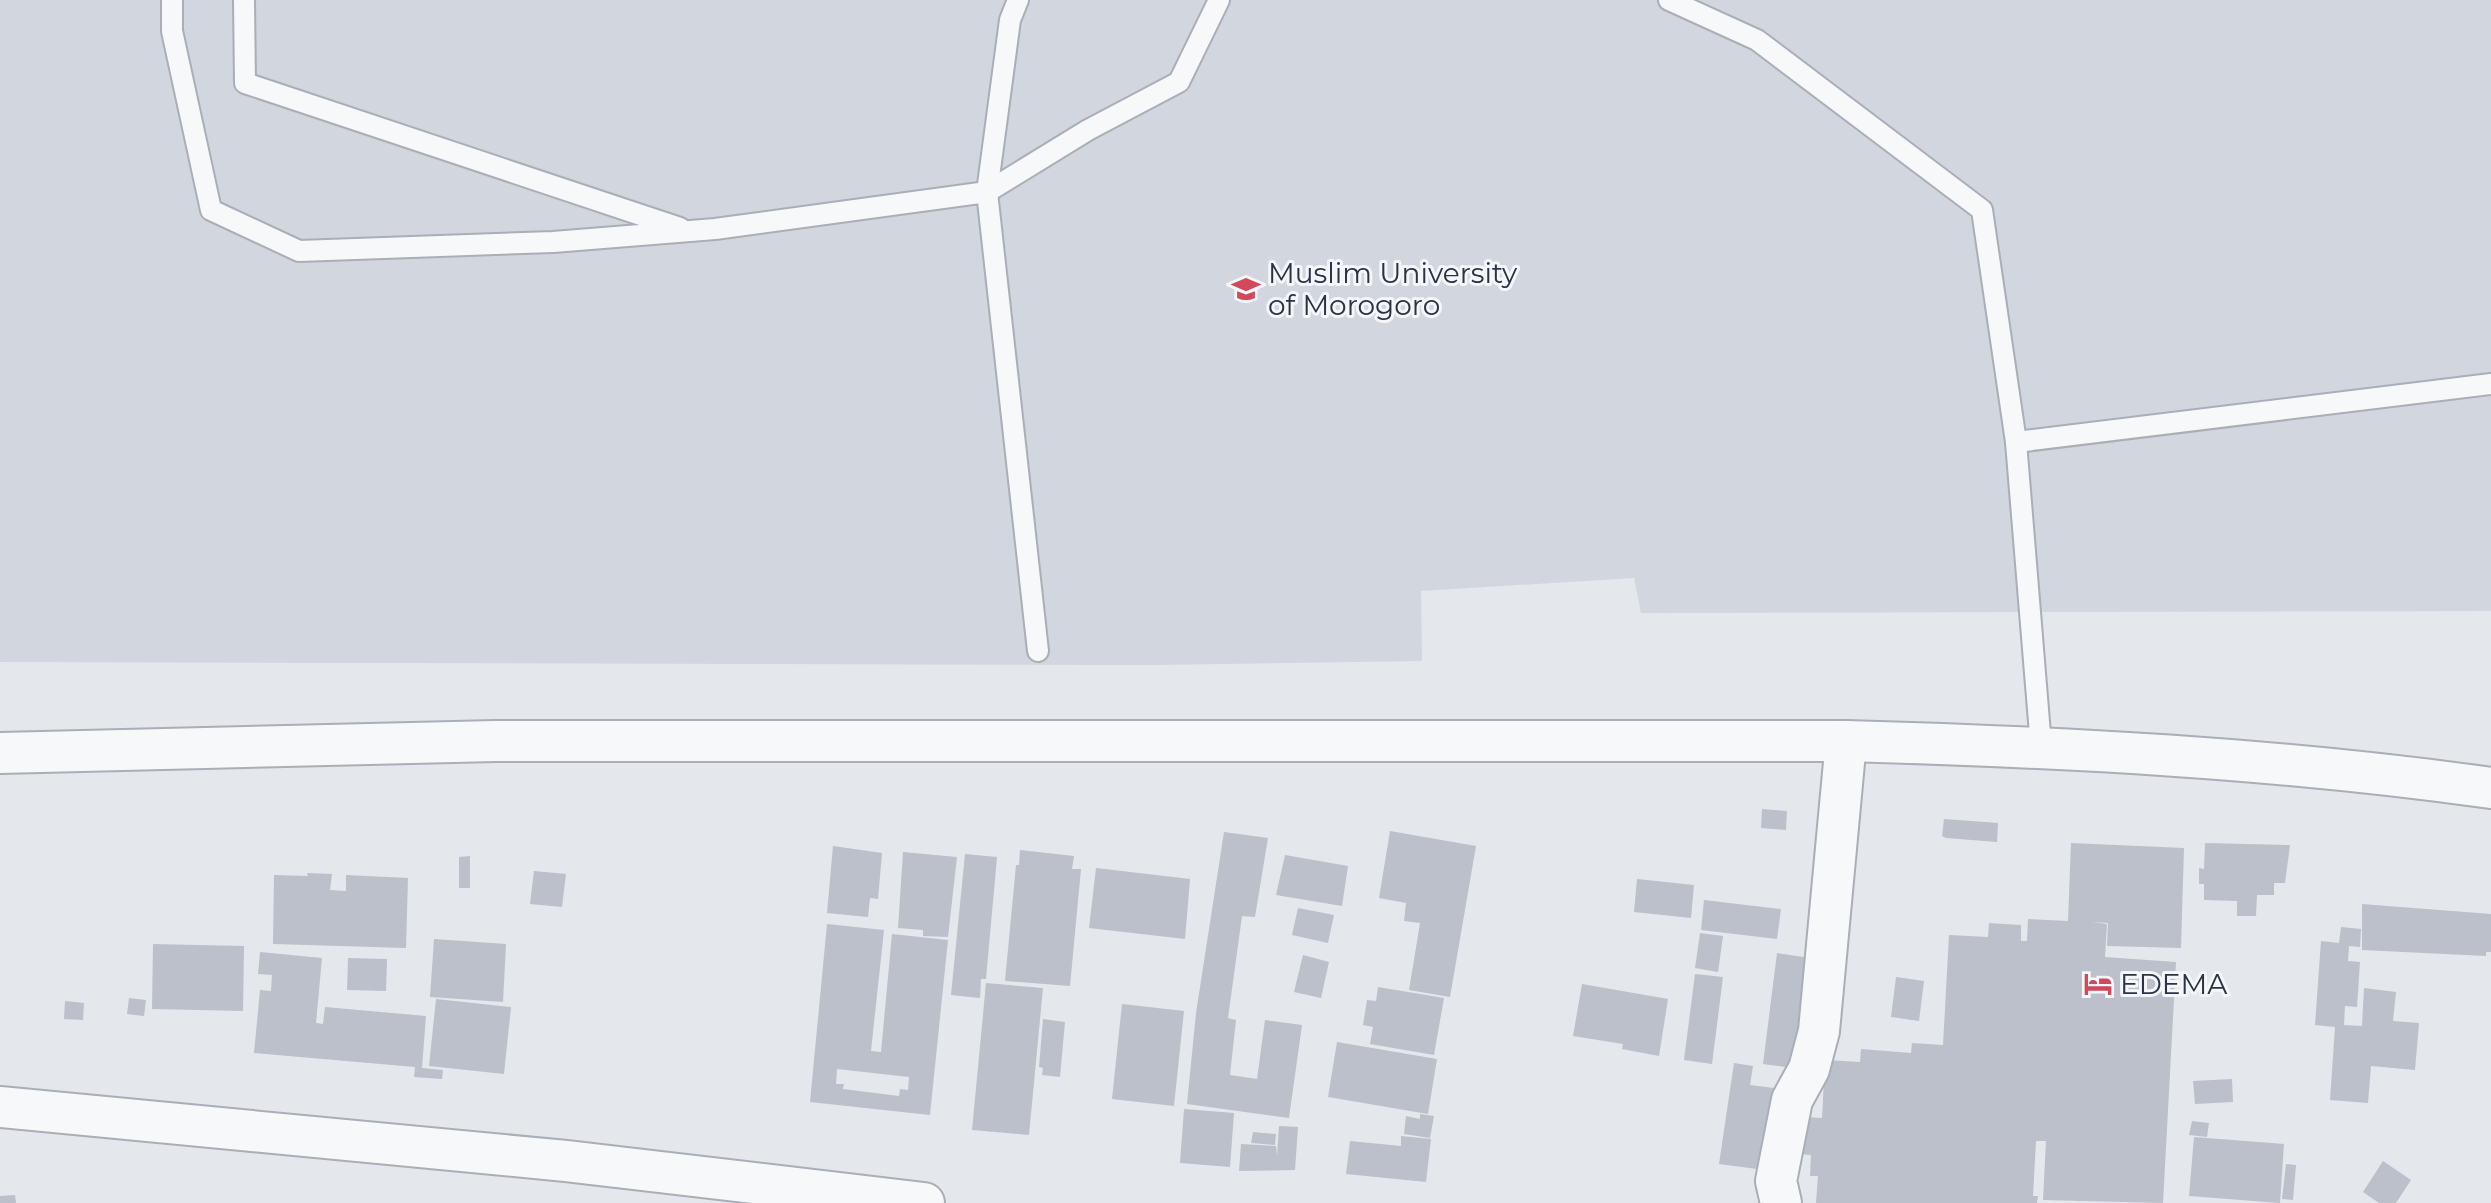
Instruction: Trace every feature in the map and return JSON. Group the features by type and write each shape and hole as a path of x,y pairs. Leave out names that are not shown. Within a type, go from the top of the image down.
{"street":[{"path":"0,753 495,741 1846,741 2041,746 2378,772 2491,788"},
{"path":"1781,1203 1776,1181 1792,1100 1809,1069 1819,1031 1846,741"},
{"path":"0,1107 566,1161 924,1203"}],"lane":[{"path":"172,0 172,31 211,210 299,251 553,242 688,231 987,192 1088,130 1179,82 1219,0"},
{"path":"244,0 245,83 688,231"},
{"path":"1018,0 1010,20 987,192 1038,651"},
{"path":"1669,0 1757,40 1982,210 2016,442 2041,746"},
{"path":"2016,442 2491,384"}],"shaded area":[{"name":"Muslim University of Morogoro","path":"0,0 2491,0 2491,611 1641,613 1634,578 1421,591 1422,661 1154,665 0,662"}],"building":[{"path":"1762,809 1787,811 1786,830 1761,828"},
{"path":"1944,819 1998,823 1997,842 1946,838 1942,836"},
{"path":"1390,831 1476,846 1450,997 1409,990 1420,923 1404,921 1406,903 1379,898"},
{"path":"1224,832 1268,838 1255,917 1242,916 1228,1018 1236,1020 1230,1075 1257,1079 1265,1020 1302,1025 1289,1118 1187,1104 1196,1013"},
{"path":"2071,843 2184,848 2181,948 2107,946 2108,923 2092,922 2107,924 2105,957 2176,962 2163,1203 2043,1200 2046,1141 2036,1141 2033,1196 2038,1196 2037,1203 1816,1203 1818,1176 1810,1176 1811,1155 1787,1153 1789,1116 1822,1118 1825,1060 1860,1062 1861,1049 1911,1053 1912,1043 1943,1045 1949,935 1988,937 1989,923 2021,925 2021,941 2027,941 2028,919 2068,921"},
{"path":"2205,843 2290,845 2285,883 2274,883 2274,895 2257,895 2256,916 2237,916 2237,901 2204,900 2204,884 2199,884 2199,868 2204,869"},
{"path":"833,846 882,853 878,899 870,898 868,917 827,913"},
{"path":"1020,850 1074,856 1072,869 1081,869 1070,986 1005,981"},
{"path":"903,852 957,857 948,937 923,936 923,930 898,928"},
{"path":"965,854 997,857 986,979 981,979 980,998 951,995"},
{"path":"1285,855 1348,866 1342,906 1276,895"},
{"path":"470,856 470,888 459,888 459,857"},
{"path":"1096,868 1190,879 1185,939 1089,928"},
{"path":"534,871 566,874 562,907 530,904"},
{"path":"307,873 332,874 330,890 346,891 346,875 408,878 406,948 273,944 274,875 308,876"},
{"path":"1637,879 1694,885 1691,918 1634,912"},
{"path":"1704,900 1781,909 1777,939 1701,930"},
{"path":"2362,904 2491,914 2491,952 2486,952 2486,956 2362,950"},
{"path":"1298,908 1334,915 1328,943 1292,935"},
{"path":"827,924 884,930 871,1051 881,1052 892,934 948,940 930,1115 810,1102","holes":["837,1069 909,1077 908,1090 900,1089 899,1096 843,1089 844,1084 836,1084"]},
{"path":"2341,927 2361,929 2360,947 2349,946 2348,961 2360,962 2357,1007 2345,1006 2344,1025 2362,1026 2364,988 2396,992 2393,1021 2419,1023 2415,1070 2371,1066 2368,1103 2330,1100 2335,1027 2315,1025 2321,941 2339,943"},
{"path":"1700,933 1723,936 1718,972 1695,968"},
{"path":"434,939 506,944 503,1002 430,997"},
{"path":"153,944 244,946 243,1011 152,1009"},
{"path":"260,952 322,958 316,1023 323,1024 325,1007 426,1016 422,1068 443,1070 442,1079 414,1077 415,1067 254,1053 260,990 271,991 272,975 258,974"},
{"path":"1777,953 1817,959 1803,1069 1763,1064"},
{"path":"1303,955 1329,962 1321,998 1294,992"},
{"path":"348,958 387,959 386,991 347,990"},
{"path":"1695,974 1723,977 1712,1064 1684,1060"},
{"path":"1896,977 1924,981 1919,1021 1891,1017"},
{"path":"986,983 1043,988 1029,1135 972,1130"},
{"path":"1582,984 1668,999 1659,1056 1622,1049 1623,1044 1573,1036"},
{"path":"1378,987 1444,998 1434,1055 1370,1044 1373,1027 1363,1025 1367,1000 1376,1001"},
{"path":"129,998 146,1000 144,1016 127,1014"},
{"path":"436,999 511,1007 504,1074 429,1066"},
{"path":"65,1001 84,1003 83,1020 64,1019"},
{"path":"1122,1004 1184,1011 1174,1106 1112,1099"},
{"path":"1043,1019 1065,1022 1060,1077 1042,1075 1043,1068 1039,1067"},
{"path":"1337,1042 1437,1059 1428,1114 1328,1097"},
{"path":"1734,1063 1753,1066 1750,1085 1782,1089 1772,1171 1719,1164"},
{"path":"2232,1079 2233,1102 2195,1104 2193,1081"},
{"path":"1184,1109 1234,1113 1230,1167 1180,1163"},
{"path":"1420,1114 1434,1116 1430,1138 1404,1134 1406,1116 1420,1119"},
{"path":"2192,1121 2209,1123 2207,1137 2189,1135"},
{"path":"1279,1126 1298,1127 1295,1170 1239,1171 1241,1144 1276,1146 1277,1156"},
{"path":"1253,1132 1276,1134 1275,1145 1251,1143"},
{"path":"1401,1136 1431,1139 1426,1182 1346,1174 1350,1141 1401,1146"},
{"path":"2194,1137 2284,1144 2280,1203 2189,1196"},
{"path":"2383,1161 2411,1180 2396,1203 2379,1203 2363,1192"},
{"path":"2286,1164 2296,1165 2293,1200 2282,1199"},
{"path":"15,1195 16,1203 0,1203 0,1196"}],"place":[{"name":"Muslim University of Morogoro","path":"1246,289"},
{"name":"EDEMA","path":"2098,984"}]}
